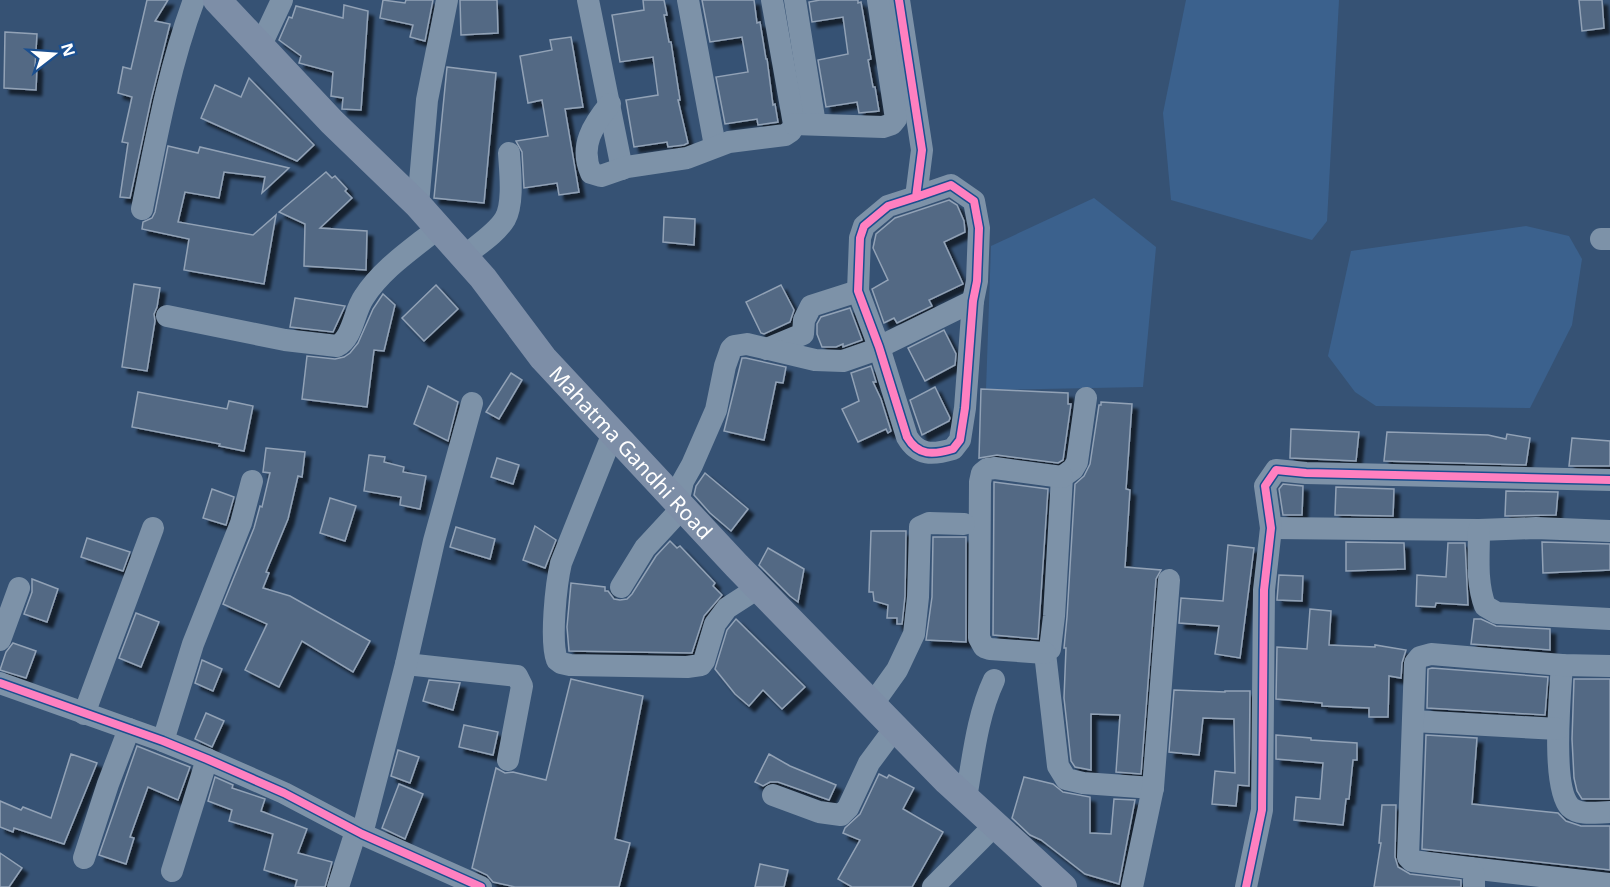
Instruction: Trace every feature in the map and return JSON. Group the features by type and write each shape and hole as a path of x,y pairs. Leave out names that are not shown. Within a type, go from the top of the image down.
{"main road":[{"name":"Mahatma Gandhi Road","path":"218,0 332,122 418,205 483,278 543,358 758,588 966,798 1063,887"}],"street":[{"path":"142,209 180,36 194,0"},
{"path":"260,47 282,0"},
{"path":"418,205 427,100 447,0"},
{"path":"688,0 714,146"},
{"path":"772,0 804,124"},
{"path":"795,0 804,124"},
{"path":"609,104 593,126 587,142 587,164 591,173 602,176 622,169 702,154 714,146 729,142 785,135 804,124 884,127 892,124 896,119 878,0"},
{"path":"899,0 922,150 916,196"},
{"path":"596,2 609,104 622,169"},
{"path":"463,257 496,230 505,219 511,190 509,153"},
{"path":"951,185 974,201 979,228 977,280 960,440 953,449 933,453 922,452 912,446 907,436 879,347 858,291 860,238 864,226 888,206 916,196 951,185"},
{"path":"167,316 285,340 337,346 344,341 362,299 374,284 393,264 437,229"},
{"path":"766,349 803,334 804,320 811,306 858,291"},
{"path":"621,587 645,548 680,505 683,481 716,410 731,349 739,344 815,360 843,362 973,301"},
{"path":"1062,477 1050,649 1045,653 984,647 979,638 980,482 982,473 987,469 995,468 1062,477 1073,469 1077,462 1086,398"},
{"path":"338,887 359,832 406,664 434,541 472,403"},
{"path":"613,433 561,563 558,578 555,640 557,660 570,665 687,667 701,665 715,624 727,608 758,588"},
{"path":"1246,887 1262,810 1264,590 1271,528 1265,486 1276,470 1306,473 1610,480"},
{"path":"163,741 194,644 241,523 252,481"},
{"path":"872,705 897,670 914,634 921,527 928,523 964,524"},
{"path":"84,714 153,528"},
{"path":"1271,528 1479,530 1536,528 1610,531"},
{"path":"1479,530 1479,579 1485,606 1497,613 1610,619"},
{"path":"1132,887 1153,788 1169,580"},
{"path":"0,640 19,588"},
{"path":"1045,653 1058,766 1061,774 1065,779 1083,783 1153,788"},
{"path":"1610,666 1562,665 1431,654 1420,657 1415,663 1408,857 1412,861 1472,878 1610,884"},
{"path":"406,664 517,676 522,686 508,760"},
{"path":"1562,665 1558,729 1562,788 1565,799 1571,808 1579,812 1610,812"},
{"path":"966,798 978,729 994,680"},
{"path":"0,683 207,759 359,832 481,887"},
{"path":"1413,721 1558,729"},
{"path":"773,795 819,812 841,815 848,808 869,763 895,728"},
{"path":"84,858 129,729"},
{"path":"172,872 207,759"},
{"path":"933,887 995,825"}],"water":[{"path":"1186,0 1339,0 1327,221 1312,240 1171,200 1163,113"},
{"path":"1094,198 1156,247 1143,387 986,390 991,246"},
{"path":"1526,226 1569,236 1582,259 1572,325 1530,408 1376,406 1355,392 1328,356 1351,251"}],"building":[{"path":"147,0 168,0 155,21 170,24 130,198 120,197 128,143 122,142 132,97 118,93 123,67 131,69"},
{"path":"383,0 405,3 406,0 433,0 425,41 410,37 413,25 380,18"},
{"path":"460,0 497,0 498,33 461,35"},
{"path":"643,0 664,0 667,15 664,15 669,42 671,42 680,100 678,100 688,143 684,145 668,147 667,142 634,147 626,100 658,95 653,57 620,62 612,15 644,10"},
{"path":"702,0 754,0 778,122 758,125 757,119 725,124 716,77 748,72 742,37 710,42"},
{"path":"858,0 858,3 861,2 871,59 868,60 879,111 859,113 857,102 826,107 818,60 848,54 843,17 812,22 809,2"},
{"path":"1579,0 1602,0 1604,28 1582,31"},
{"path":"344,5 368,11 361,110 342,109 343,98 331,96 333,72 299,63 301,56 279,40 296,6 343,18"},
{"path":"5,32 37,34 36,90 4,88"},
{"path":"571,37 583,107 565,109 579,192 559,195 557,183 524,188 522,152 516,141 548,136 542,100 528,103 520,56 552,50 550,40"},
{"path":"447,67 496,73 484,203 434,198"},
{"path":"249,78 314,145 297,161 201,118 215,85 241,97"},
{"path":"168,146 198,153 200,147 289,168 262,193 265,177 224,172 219,198 185,192 178,222 253,235 276,215 264,284 184,270 189,239 142,229 143,222 152,218 155,212"},
{"path":"326,172 332,178 335,176 352,198 320,228 367,231 366,270 304,266 305,224 279,212"},
{"path":"949,200 957,205 964,221 965,232 944,242 963,284 929,300 932,306 897,323 894,318 884,323 872,289 888,280 873,248 876,234 895,218"},
{"path":"664,217 695,219 694,245 663,242"},
{"path":"134,284 160,288 154,314 155,321 147,371 122,367"},
{"path":"436,285 458,309 424,341 402,318"},
{"path":"781,285 794,310 790,322 764,334 761,333 746,302"},
{"path":"383,294 395,305 384,351 374,350 367,407 302,399 307,356 335,359 350,353 358,343 373,309"},
{"path":"295,298 345,306 333,332 290,327"},
{"path":"850,308 862,340 843,347 843,344 836,347 822,347 817,334 817,324 821,317"},
{"path":"944,330 956,354 955,365 925,381 908,348"},
{"path":"742,358 786,367 783,383 776,382 764,440 724,431"},
{"path":"871,366 876,382 873,382 891,431 888,433 886,429 858,442 842,409 859,401 851,373"},
{"path":"511,373 522,380 499,419 486,412"},
{"path":"428,386 458,402 448,441 414,424"},
{"path":"935,387 950,418 949,421 922,435 910,400"},
{"path":"981,389 1068,393 1068,404 1071,404 1063,460 1058,463 997,455 979,458"},
{"path":"138,392 227,409 229,401 253,406 244,451 219,446 220,444 132,427"},
{"path":"1101,402 1132,404 1126,489 1130,490 1125,567 1161,570 1156,579 1141,774 1116,772 1120,715 1091,714 1091,770 1075,767 1071,761 1064,698 1066,648 1064,648 1075,484 1084,476 1090,464"},
{"path":"1291,429 1359,432 1356,461 1290,458"},
{"path":"1387,432 1488,435 1506,439 1507,434 1530,438 1526,465 1384,461"},
{"path":"1572,438 1610,441 1610,466 1569,466"},
{"path":"266,448 305,452 302,477 298,476 288,519 266,572 269,573 263,588 290,596 370,641 353,672 302,641 279,687 245,670 267,624 223,604 254,528 260,506 262,507 270,473 263,472"},
{"path":"369,455 385,457 384,462 404,467 403,472 426,476 420,509 400,505 401,497 364,491"},
{"path":"497,458 519,465 513,484 491,477"},
{"path":"705,473 748,509 731,531 694,495 696,486"},
{"path":"994,482 1048,489 1038,639 993,635"},
{"path":"1283,484 1303,486 1302,515 1283,515 1279,489"},
{"path":"1336,487 1394,489 1393,516 1335,515"},
{"path":"212,489 234,497 226,525 203,518"},
{"path":"1506,491 1558,492 1556,515 1505,516"},
{"path":"330,498 356,506 345,541 320,533"},
{"path":"535,526 556,540 545,568 523,560"},
{"path":"456,527 495,539 490,559 450,547"},
{"path":"871,531 906,531 902,624 897,624 897,618 887,618 888,605 874,601 873,592 869,592"},
{"path":"933,537 966,537 966,642 926,640 932,597"},
{"path":"87,538 130,552 123,571 81,557"},
{"path":"670,541 677,548 680,546 715,583 713,586 722,595 704,616 692,653 569,651 567,627 571,583 605,587 605,591 608,591 614,599 627,599 656,556"},
{"path":"1346,542 1404,543 1405,569 1346,571"},
{"path":"1542,542 1610,544 1610,570 1543,573"},
{"path":"1448,543 1465,543 1468,605 1436,603 1435,607 1416,606 1417,575 1446,577"},
{"path":"1228,545 1254,548 1240,658 1215,654 1219,626 1179,623 1181,598 1223,601"},
{"path":"768,548 804,569 798,602 759,565"},
{"path":"1279,575 1303,576 1302,601 1277,600"},
{"path":"32,579 58,589 47,622 24,614 32,592"},
{"path":"1310,609 1331,611 1329,645 1375,647 1375,645 1406,650 1401,678 1389,676 1388,717 1369,717 1369,708 1322,706 1322,703 1276,699 1277,647 1307,649"},
{"path":"136,613 159,622 141,667 119,658"},
{"path":"736,619 805,687 782,709 763,690 749,706 735,694 715,669 727,630"},
{"path":"1474,619 1481,619 1496,626 1550,629 1550,650 1471,644"},
{"path":"13,643 36,651 26,678 0,670 6,652"},
{"path":"202,660 222,669 213,691 195,683"},
{"path":"1428,669 1548,677 1545,715 1427,708"},
{"path":"571,679 643,696 615,839 630,843 619,887 515,887 493,882 487,875 472,868 496,768 505,773 513,772 546,780"},
{"path":"1574,679 1610,679 1610,799 1582,799 1577,791 1572,739"},
{"path":"429,680 460,683 453,710 423,701"},
{"path":"1174,690 1250,691 1249,786 1238,785 1236,806 1212,804 1215,771 1235,773 1234,719 1203,718 1199,755 1169,752"},
{"path":"206,713 224,721 212,747 195,739"},
{"path":"464,725 498,732 493,755 459,747"},
{"path":"1276,735 1357,743 1357,760 1353,760 1349,799 1346,799 1343,825 1294,820 1296,797 1320,799 1323,763 1276,759"},
{"path":"1426,735 1477,738 1472,804 1558,813 1566,821 1581,826 1610,826 1610,870 1422,849"},
{"path":"137,746 190,767 178,800 148,787 130,837 134,838 126,864 99,855"},
{"path":"398,750 419,757 410,783 391,776"},
{"path":"71,754 97,763 64,844 14,828 13,832 0,827 0,801 21,810 23,807 51,818"},
{"path":"769,754 790,766 836,785 829,800 778,782 770,782 763,786 755,782"},
{"path":"879,774 887,778 889,775 914,788 903,809 943,832 912,887 852,887 838,879 860,840 843,833 845,828 860,814"},
{"path":"215,777 233,785 232,788 265,799 261,811 307,829 298,853 332,862 325,887 295,887 297,880 264,870 273,834 229,821 232,810 208,801"},
{"path":"1024,777 1053,784 1063,792 1090,797 1090,833 1111,834 1114,799 1135,800 1119,884 1085,874 1041,840 1030,835 1012,818"},
{"path":"399,784 423,794 405,839 382,828"},
{"path":"1382,805 1396,805 1395,857 1398,867 1410,874 1461,880 1461,887 1374,887 1381,843 1379,843"},
{"path":"0,853 22,868 9,887 0,887"},
{"path":"760,864 788,870 784,887 755,887"}],"cycle path":[{"path":"899,0 922,150 916,197 951,185 974,201 979,228 977,281 973,301 965,408 960,440 953,449 933,453 916,448 907,437 879,347 858,291 860,238 864,226 888,206 916,197"},
{"path":"1246,887 1262,810 1264,590 1271,528 1265,486 1276,470 1306,473 1610,480"},
{"path":"0,683 207,759 284,793 362,834 481,887"}]}
